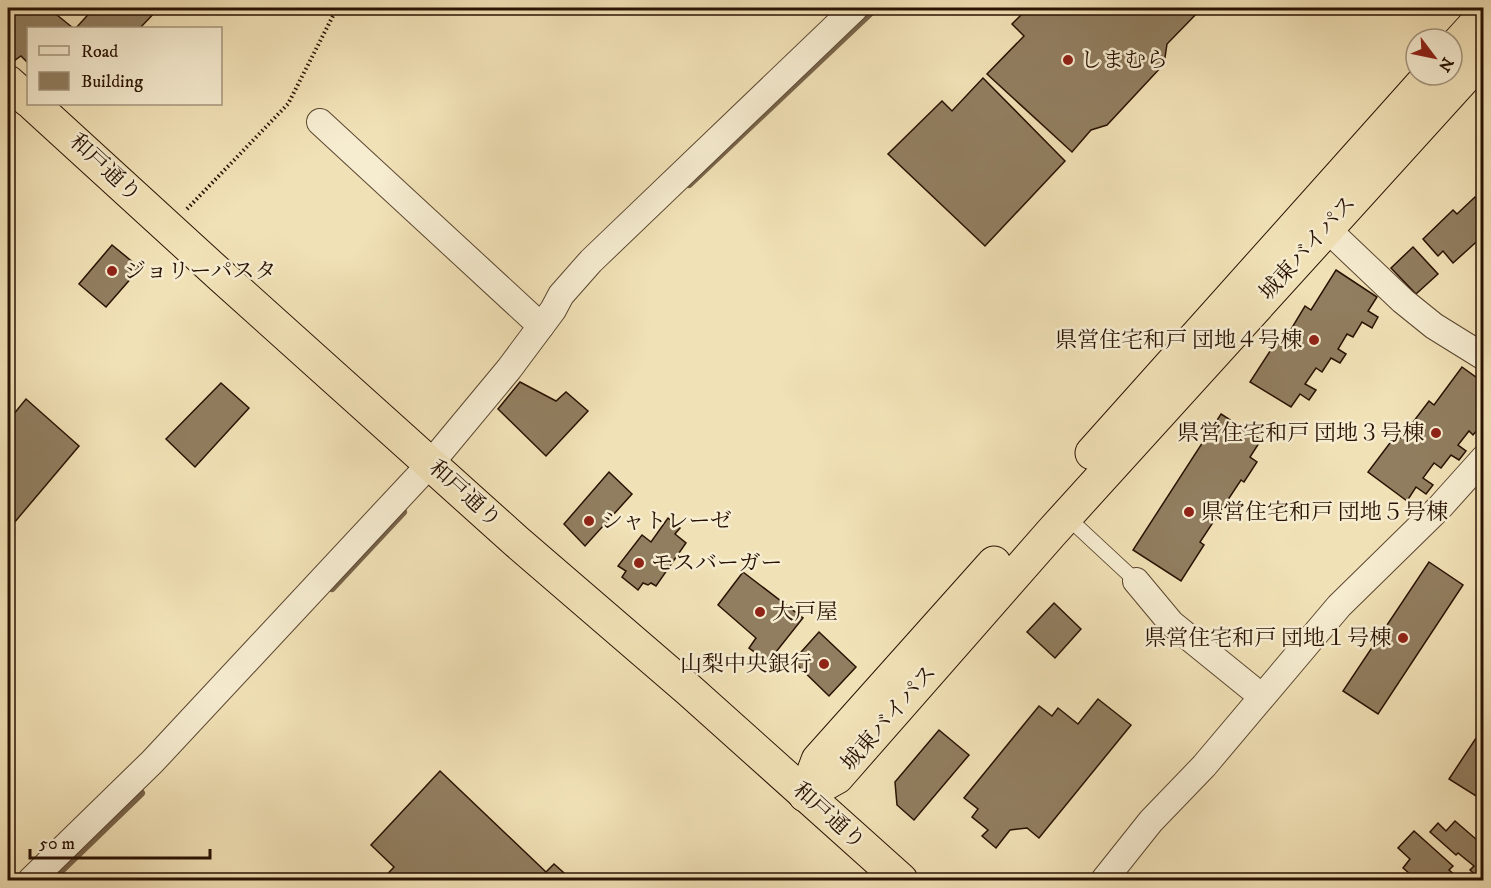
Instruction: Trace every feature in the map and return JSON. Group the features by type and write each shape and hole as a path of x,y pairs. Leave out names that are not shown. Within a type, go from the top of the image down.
{"highway":[{"path":"1464,37 1484,15"},
{"name":"城東バイパス","path":"806,795 837,777 1066,516 1484,56"},
{"path":"8,82 27,99"},
{"name":"城東バイパス","path":"806,795 818,760 1419,87"},
{"name":"和戸通り","path":"34,105 516,541 698,698 901,880"}],"street":[{"path":"31,880 152,762 431,463 509,369 561,295 591,261 855,8"},
{"path":"320,122 541,326"},
{"path":"1326,228 1402,301 1434,326 1484,357"},
{"path":"1104,880 1150,821 1204,766 1339,606 1440,507 1484,458"},
{"path":"1136,581 1171,623 1261,696"}],"lane":[{"path":"1066,516 1136,581"}],"path":[{"path":"170,230 193,201 288,104 338,8"}],"building":[{"path":"8,8 63,8 57,15 72,27 27,27 27,62 21,56 8,65"},
{"path":"94,8 159,8 141,27 77,27"},
{"path":"1028,8 1202,8 1167,44 1164,64 1107,125 1091,130 1072,152 987,74 1024,36 1012,24"},
{"path":"983,78 1065,161 985,246 888,154 942,101 952,111"},
{"path":"1475,197 1484,206 1484,235 1453,263 1443,251 1438,256 1423,239 1453,210 1457,214"},
{"path":"112,245 140,268 106,307 79,284"},
{"path":"1413,247 1438,274 1416,294 1391,268"},
{"name":"県営住宅和戸 団地４号棟","path":"1336,270 1377,297 1368,311 1378,317 1372,328 1362,322 1353,337 1347,334 1338,349 1346,354 1340,363 1331,358 1322,372 1316,368 1305,384 1316,390 1309,400 1300,394 1291,407 1250,382 1276,342 1281,346 1305,306 1311,310"},
{"name":"県営住宅和戸 団地３号棟","path":"1462,367 1484,383 1484,422 1473,435 1469,431 1458,445 1466,451 1459,460 1451,455 1441,468 1434,463 1423,478 1433,485 1426,494 1416,487 1407,501 1368,472 1396,435 1401,438 1429,401 1434,405"},
{"path":"520,382 556,401 566,392 588,411 546,456 498,409"},
{"path":"221,383 249,408 195,467 166,439"},
{"path":"26,399 79,446 8,530 8,421"},
{"name":"県営住宅和戸 団地５号棟","path":"1221,414 1261,440 1250,457 1257,462 1244,482 1241,480 1200,542 1204,545 1181,581 1133,550"},
{"path":"609,472 632,494 585,546 564,524"},
{"path":"668,518 680,528 675,534 686,543 656,586 643,583 638,590 622,577 626,571 618,566 642,535 651,542"},
{"name":"県営住宅和戸 団地１号棟","path":"1429,562 1463,585 1378,714 1343,691"},
{"name":"大戸屋","path":"743,572 803,618 768,662 749,648 756,638 718,605"},
{"path":"1054,603 1081,629 1055,658 1027,632"},
{"name":"山梨中央銀行","path":"819,632 856,667 829,696 793,661"},
{"path":"1098,699 1131,725 1039,838 1027,828 1010,830 996,848 982,836 988,830 972,817 978,809 964,798 1039,706 1052,716 1058,708 1078,724"},
{"path":"1484,726 1484,801 1449,779"},
{"path":"939,730 969,755 914,820 897,805 895,782"},
{"path":"440,771 546,872 554,864 572,880 382,880 394,867 371,845"},
{"path":"1455,821 1484,846 1484,877 1481,880 1470,870 1474,866 1458,853 1456,855 1430,832 1438,823 1446,831"},
{"path":"1414,831 1453,866 1449,870 1456,876 1452,880 1417,880 1403,868 1410,859 1398,848"}],"waterway":[{"path":"689,184 875,8"},
{"path":"332,588 403,512"},
{"path":"51,880 141,793"}],"place":[{"name":"しまむら","path":"1068,60"},
{"name":"ジョリーパスタ","path":"112,271"},
{"name":"県営住宅和戸 団地４号棟","path":"1314,340"},
{"name":"県営住宅和戸 団地３号棟","path":"1436,433"},
{"name":"県営住宅和戸 団地５号棟","path":"1189,512"},
{"name":"シャトレーゼ","path":"589,521"},
{"name":"モスバーガー","path":"639,563"},
{"name":"大戸屋","path":"760,612"},
{"name":"県営住宅和戸 団地１号棟","path":"1403,638"},
{"name":"山梨中央銀行","path":"824,664"}]}
